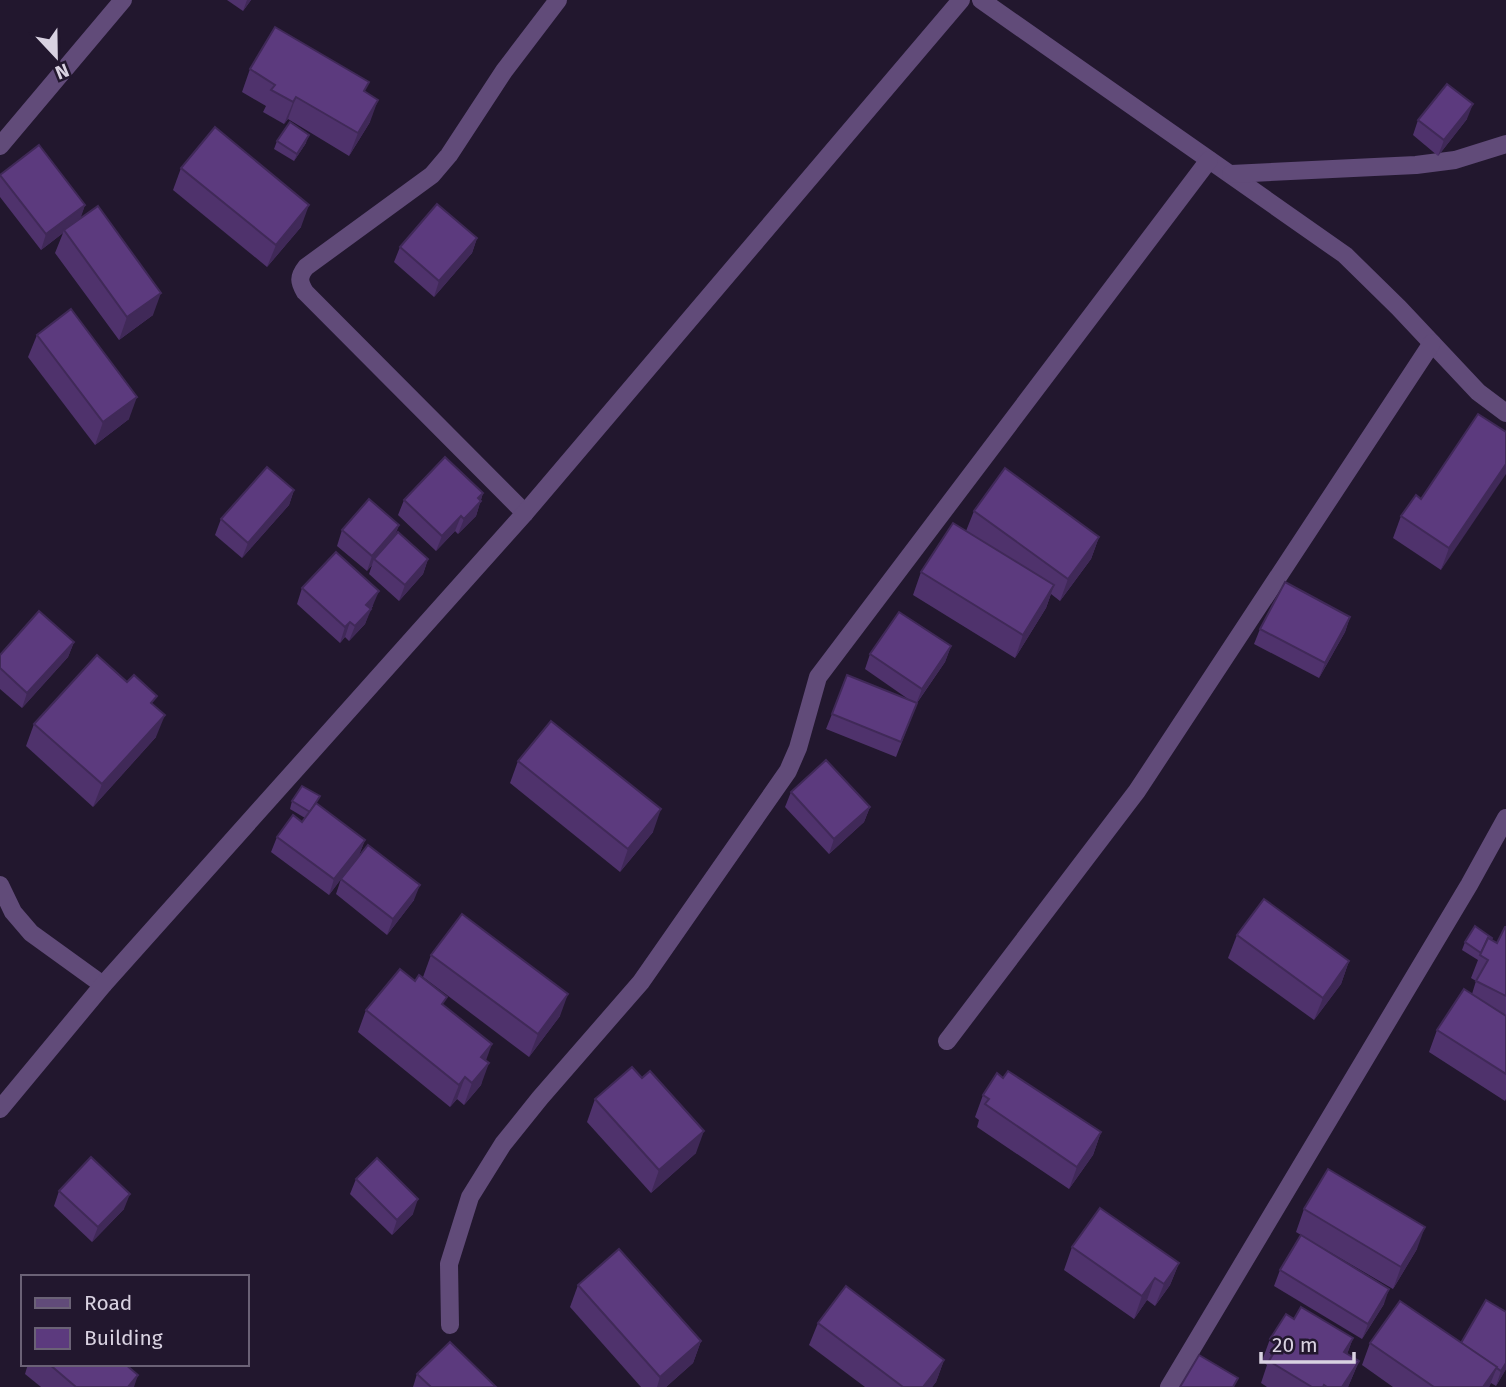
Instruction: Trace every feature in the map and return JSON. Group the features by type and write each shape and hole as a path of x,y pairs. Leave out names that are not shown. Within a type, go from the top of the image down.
{"street":[{"path":"0,146 123,0"},
{"path":"525,513 305,292 299,275 306,267 432,175 449,155 504,71 558,0"},
{"path":"0,1109 103,985 525,513 961,0"},
{"path":"981,0 1345,256 1479,392 1506,413"},
{"path":"1231,174 1416,166 1455,160 1506,144"},
{"path":"450,1325 449,1265 470,1197 503,1144 641,982 788,771 798,748 809,701 818,677 1209,160"},
{"path":"947,1041 1137,791 1432,343"},
{"path":"1169,1387 1469,885 1506,818"},
{"path":"0,885 13,912 31,933 103,985"}],"building":[{"path":"275,27 369,82 364,91 378,100 358,133 296,97 293,102 271,90 275,85 250,69"},
{"path":"1447,84 1473,104 1444,140 1418,120"},
{"path":"290,122 309,135 297,154 277,141"},
{"path":"215,127 309,205 276,245 181,168"},
{"path":"39,145 85,205 46,234 0,175"},
{"path":"437,204 477,238 439,281 400,247"},
{"path":"98,206 161,293 127,317 64,230"},
{"path":"71,309 137,397 103,422 37,335"},
{"path":"1478,414 1506,432 1506,464 1449,548 1401,516 1416,495 1421,499"},
{"path":"445,457 483,493 478,498 481,501 464,519 461,516 442,536 404,500"},
{"path":"267,467 294,490 248,543 221,519"},
{"path":"1005,468 1099,537 1068,579 974,511"},
{"path":"369,499 399,525 372,556 342,530"},
{"path":"953,523 1054,585 1023,635 921,572"},
{"path":"398,532 428,559 405,585 374,559"},
{"path":"336,552 379,591 366,605 371,609 355,626 350,622 345,627 302,588"},
{"path":"1285,582 1350,617 1325,663 1260,629"},
{"path":"39,611 74,642 27,693 0,668 0,655"},
{"path":"899,612 951,646 922,689 870,654"},
{"path":"97,655 127,682 134,675 157,696 151,703 165,715 102,784 34,724"},
{"path":"847,675 917,703 901,742 832,714"},
{"path":"551,721 661,809 628,849 518,761"},
{"path":"826,760 870,807 834,839 791,792"},
{"path":"302,786 320,796 310,812 292,801"},
{"path":"316,803 365,840 334,879 277,837 293,815 302,822"},
{"path":"368,845 420,885 393,919 341,879"},
{"path":"1264,899 1349,961 1323,998 1237,935"},
{"path":"462,914 568,994 538,1034 431,955"},
{"path":"1475,926 1492,938 1488,938 1481,953 1465,942"},
{"path":"1505,927 1506,996 1476,981 1488,960 1480,955 1488,938 1497,943"},
{"path":"400,969 415,981 419,975 447,997 442,1004 492,1044 481,1057 489,1063 472,1083 465,1077 459,1085 366,1010"},
{"path":"1464,989 1506,1016 1506,1074 1437,1030"},
{"path":"632,1067 642,1078 650,1071 704,1131 659,1170 595,1099"},
{"path":"1008,1071 1101,1132 1077,1167 985,1104 989,1099 983,1095 997,1073 1003,1078"},
{"path":"91,1157 130,1194 98,1227 59,1191"},
{"path":"377,1158 418,1199 397,1220 356,1179"},
{"path":"1328,1169 1425,1227 1401,1267 1304,1209"},
{"path":"1100,1208 1179,1263 1164,1284 1155,1278 1142,1296 1072,1247"},
{"path":"1301,1235 1389,1289 1368,1324 1280,1270"},
{"path":"619,1249 701,1341 660,1377 578,1285"},
{"path":"846,1286 944,1360 923,1387 903,1387 818,1323"},
{"path":"1486,1300 1506,1312 1506,1363 1501,1371 1461,1343"},
{"path":"1400,1301 1497,1367 1483,1387 1434,1387 1370,1343"},
{"path":"1301,1307 1353,1338 1344,1352 1359,1361 1342,1387 1312,1387 1269,1361 1279,1344 1270,1339 1286,1314 1294,1319"},
{"path":"450,1342 496,1387 431,1387 417,1374"},
{"path":"1199,1355 1238,1378 1233,1387 1180,1387"},
{"path":"51,1366 127,1366 138,1375 128,1387 76,1387"}]}
